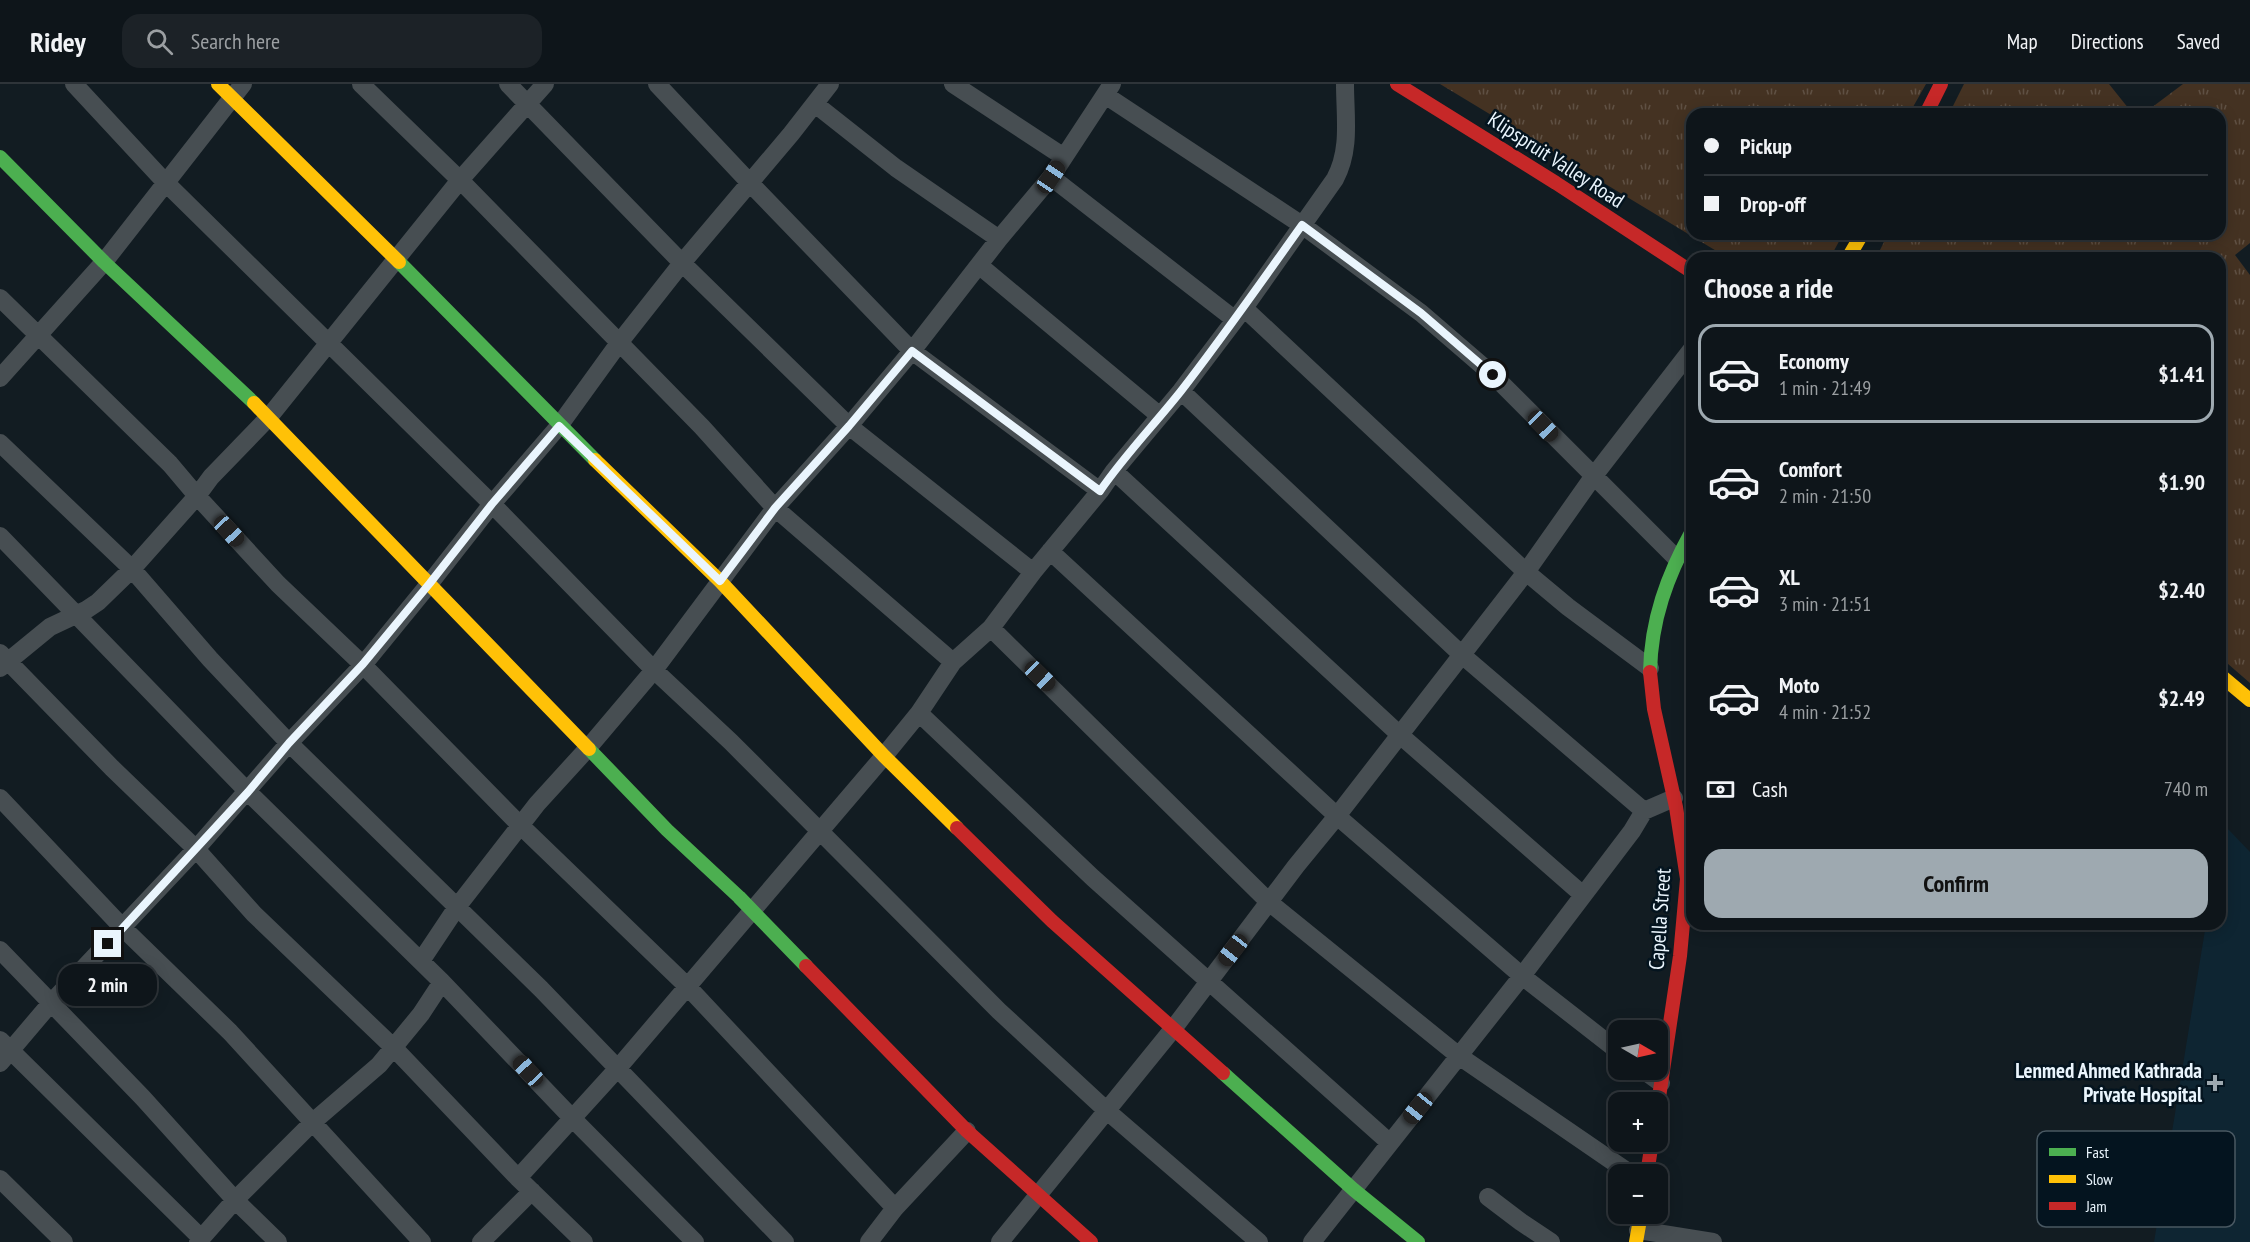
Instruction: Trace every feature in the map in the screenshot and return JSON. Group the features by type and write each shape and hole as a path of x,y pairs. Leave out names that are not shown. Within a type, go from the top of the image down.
{"street":[{"path":"74,84 165,182 492,504 654,670 731,742 999,1011 1106,1110 1259,1242"},
{"path":"218,84 237,91 559,426 720,581 884,756 1052,921 1354,1190 1418,1242"},
{"path":"361,84 460,180 702,427 775,508 953,662"},
{"path":"508,84 682,263 849,426 1033,572"},
{"path":"545,84 460,180 269,417 211,477 132,569 98,602 50,627 3,661 196,849 254,914 394,1048 518,1178 584,1242"},
{"path":"657,84 912,351 1100,491"},
{"path":"953,84 1064,157"},
{"path":"518,1178 618,1068 884,756 920,713 953,662 991,628 1033,572 1181,391 1239,314 1342,164 1346,150 1345,84"},
{"name":"Klipspruit Valley Road","path":"1397,84 1556,183 1686,268"},
{"path":"1929,108 1941,84"},
{"path":"421,961 457,907 537,804 654,670 775,508 849,426 912,351 999,239 1051,177 1108,90 1302,225 1421,313 1493,375 1676,558"},
{"path":"0,378 104,262 237,91"},
{"path":"442,982 379,1065 314,1122 235,1200 199,1240 4,1051 123,928 363,664 492,504 559,426 619,343 822,91 896,168 999,239"},
{"path":"0,157 104,262 269,417 667,830 752,910 967,1131 1091,1242"},
{"path":"1051,177 1239,314 1526,572 1568,607 1650,668"},
{"path":"980,266 1160,416"},
{"path":"0,298 170,464 196,496 278,584 363,664 521,826 687,986 895,1208"},
{"path":"1000,1242 1173,1029 1526,572 1593,477 1686,357"},
{"path":"1181,391 1462,655 1644,811"},
{"path":"0,443 132,569 210,659 289,743 618,1068 785,1242"},
{"path":"1114,471 1400,735 1583,895"},
{"path":"0,536 248,792 442,982 695,1242"},
{"name":"Capella Street","path":"1686,541 1676,558 1657,612 1652,636 1650,668 1652,695 1683,844 1686,870"},
{"path":"1050,551 1337,816 1522,976 1608,1043"},
{"path":"991,628 1270,903 1459,1056 1616,1164"},
{"path":"2226,680 2250,700"},
{"path":"920,713 1093,878 1390,1143"},
{"path":"0,798 123,928 230,1032 422,1242"},
{"path":"1312,1242 1522,976 1632,831 1644,811 1674,798"},
{"name":"Capella Street","path":"1659,1092 1686,909"},
{"path":"0,950 143,1098 235,1200 278,1242"},
{"path":"1656,1080 1660,1083"},
{"path":"869,1242 895,1208 967,1131"},
{"path":"0,1179 64,1242"},
{"path":"480,1242 532,1191"},
{"path":"1488,1197 1551,1242"},
{"path":"1638,1229 1713,1242"}],"shaded area":[{"name":"Lenmed Ahmed Kathrada Private Hospital","path":"2226,829 2250,852 2250,1242 2154,1242 2156,1227 2235,1227 2235,1131 2172,1131 2205,930 2226,930"}],"green space":[{"path":"1440,84 1926,84 1912,108 1686,108 1686,233"},
{"path":"1964,84 2109,84 2128,108 1952,108"},
{"path":"2183,84 2250,84 2250,243 2235,255 2250,275 2250,683 2226,662 2226,252 1879,252 1885,240 2226,240 2226,108 2151,108"},
{"path":"1698,240 1840,240 1833,252 1718,252"}],"traffic: fast":[{"path":"0,157 104,262 254,403"},
{"path":"399,262 595,460"},
{"path":"1650,672 1657,616 1668,582 1686,543"},
{"path":"589,749 667,830 739,897 806,966"},
{"path":"1223,1073 1354,1190 1418,1242"}],"traffic: slow":[{"path":"218,84 399,262"},
{"path":"1852,252 1858,240"},
{"path":"254,403 589,749"},
{"path":"595,460 720,581 884,756 957,828"},
{"path":"2226,680 2250,700"},
{"path":"1636,1242 1639,1224"}],"traffic: jam":[{"path":"1397,84 1556,183 1686,268"},
{"path":"1929,108 1941,84"},
{"path":"1650,672 1654,709 1676,807 1686,872"},
{"path":"957,828 1052,921 1223,1073"},
{"path":"1660,1092 1680,956 1686,890"},
{"path":"806,966 967,1131 1091,1242"},
{"path":"1649,1164 1650,1152"}],"place":[{"name":"Lenmed Ahmed Kathrada Private Hospital","path":"2215,1083"}],"route":[{"path":"108,944 363,664 492,504 559,426 720,581 775,508 849,426 912,351 1100,491 1181,391 1244,308 1302,225 1421,313 1493,375"}]}
